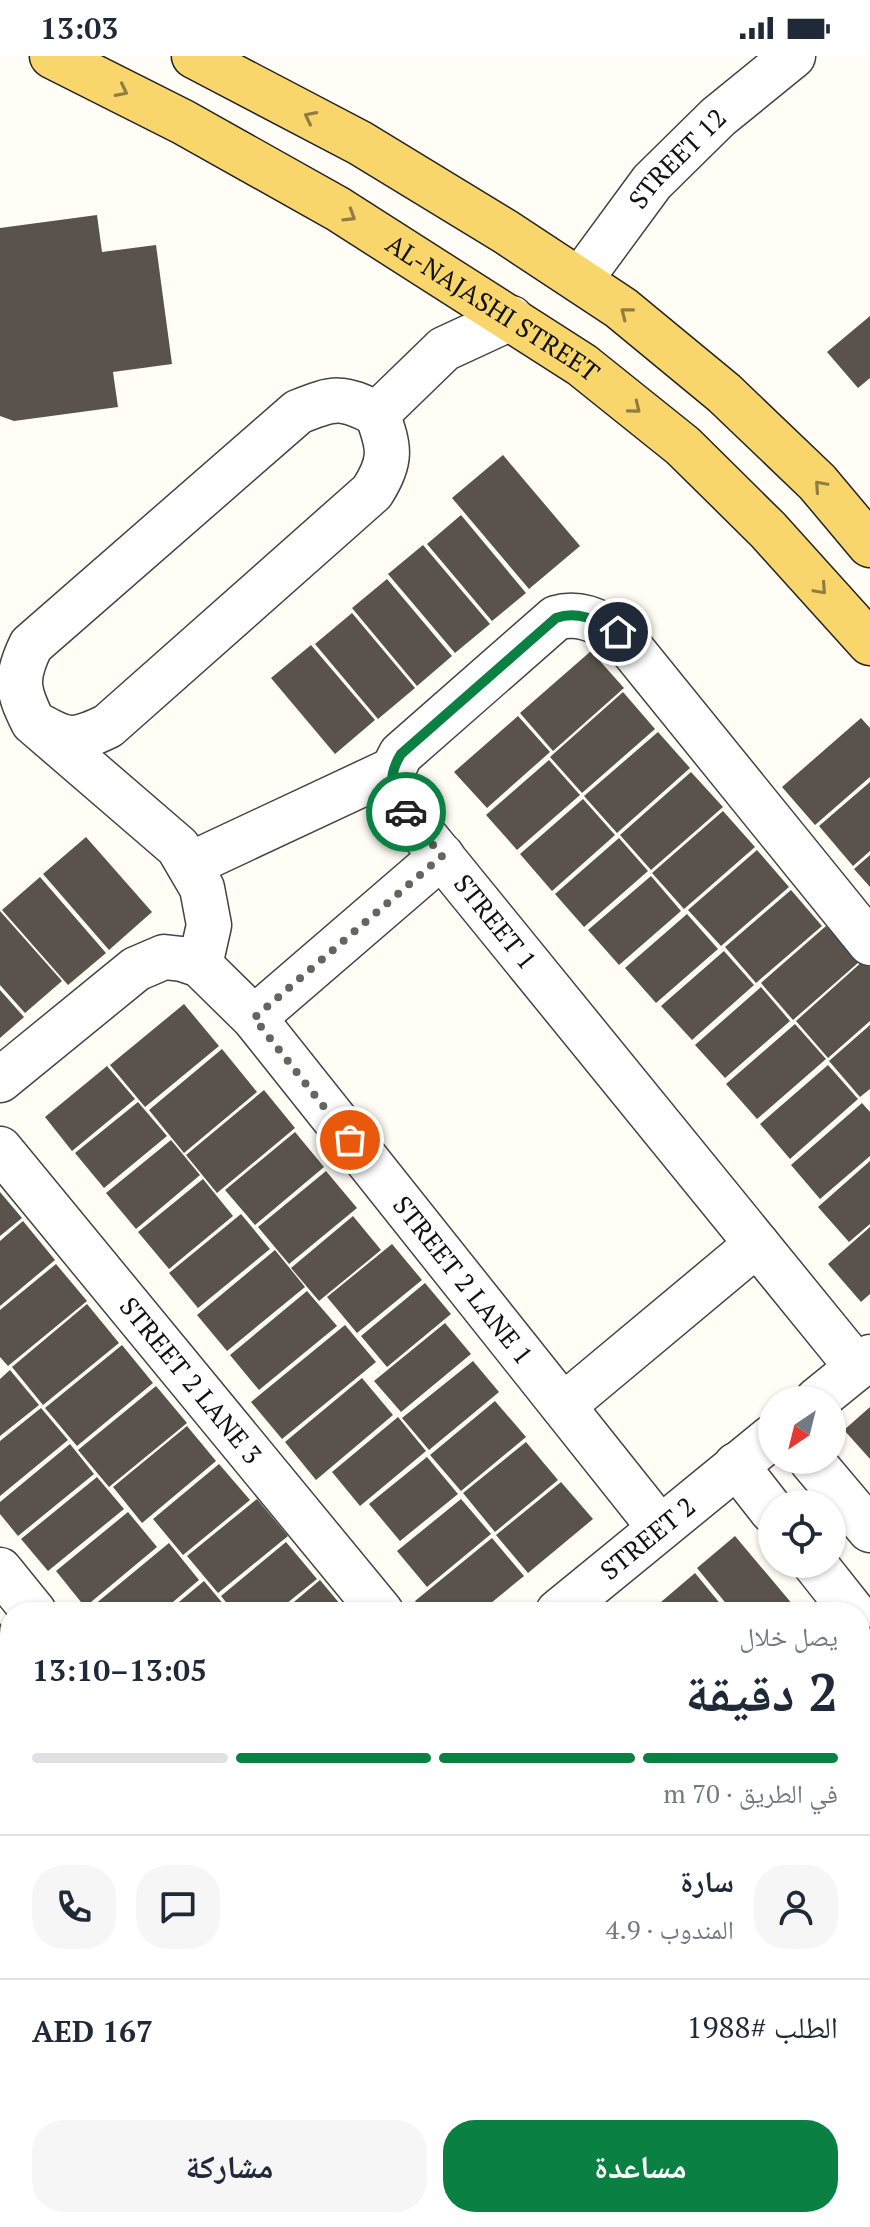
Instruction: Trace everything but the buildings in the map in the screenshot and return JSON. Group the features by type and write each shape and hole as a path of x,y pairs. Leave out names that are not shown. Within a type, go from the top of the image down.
{"main road":[{"name":"AL-NAJASHI STREET","path":"52,56 183,122 338,209 582,365 683,446 768,530 870,643"},
{"path":"194,56 360,143 621,308 724,393 817,482 870,545"}],"street":[{"name":"STREET 12","path":"580,280 652,182 718,117 793,56"},
{"path":"444,349 447,279"},
{"path":"377,414 444,349 511,318"},
{"path":"0,1080 136,969 164,957 200,965 209,925 202,888 178,847 33,722 20,696 20,669 16,655 298,412 329,399 354,402 377,414 388,443 386,471 372,492 108,726 81,739 56,736 33,722"},
{"path":"189,865 392,770 401,754 556,618 572,615 591,618 618,632 870,943"},
{"name":"STREET 1","path":"392,770 391,785 398,803 757,1244 863,1362"},
{"path":"254,1018 442,856"},
{"name":"STREET 2 LANE 1","path":"200,965 254,1018 660,1528"},
{"name":"STREET 2 LANE 3","path":"0,1149 373,1602"},
{"path":"563,1406 757,1244"},
{"path":"834,1386 863,1362"},
{"name":"STREET 2","path":"570,1602 758,1448"},
{"path":"736,1465 758,1493"},
{"path":"823,1474 870,1530"},
{"path":"0,1570 26,1602"},
{"path":"826,1578 845,1602"}],"way so far":[{"path":"350,1140 254,1018 442,856 406,812"}],"route":[{"path":"406,812 398,803 391,785 392,770 401,754 556,618 564,615 591,618 618,632"}]}
